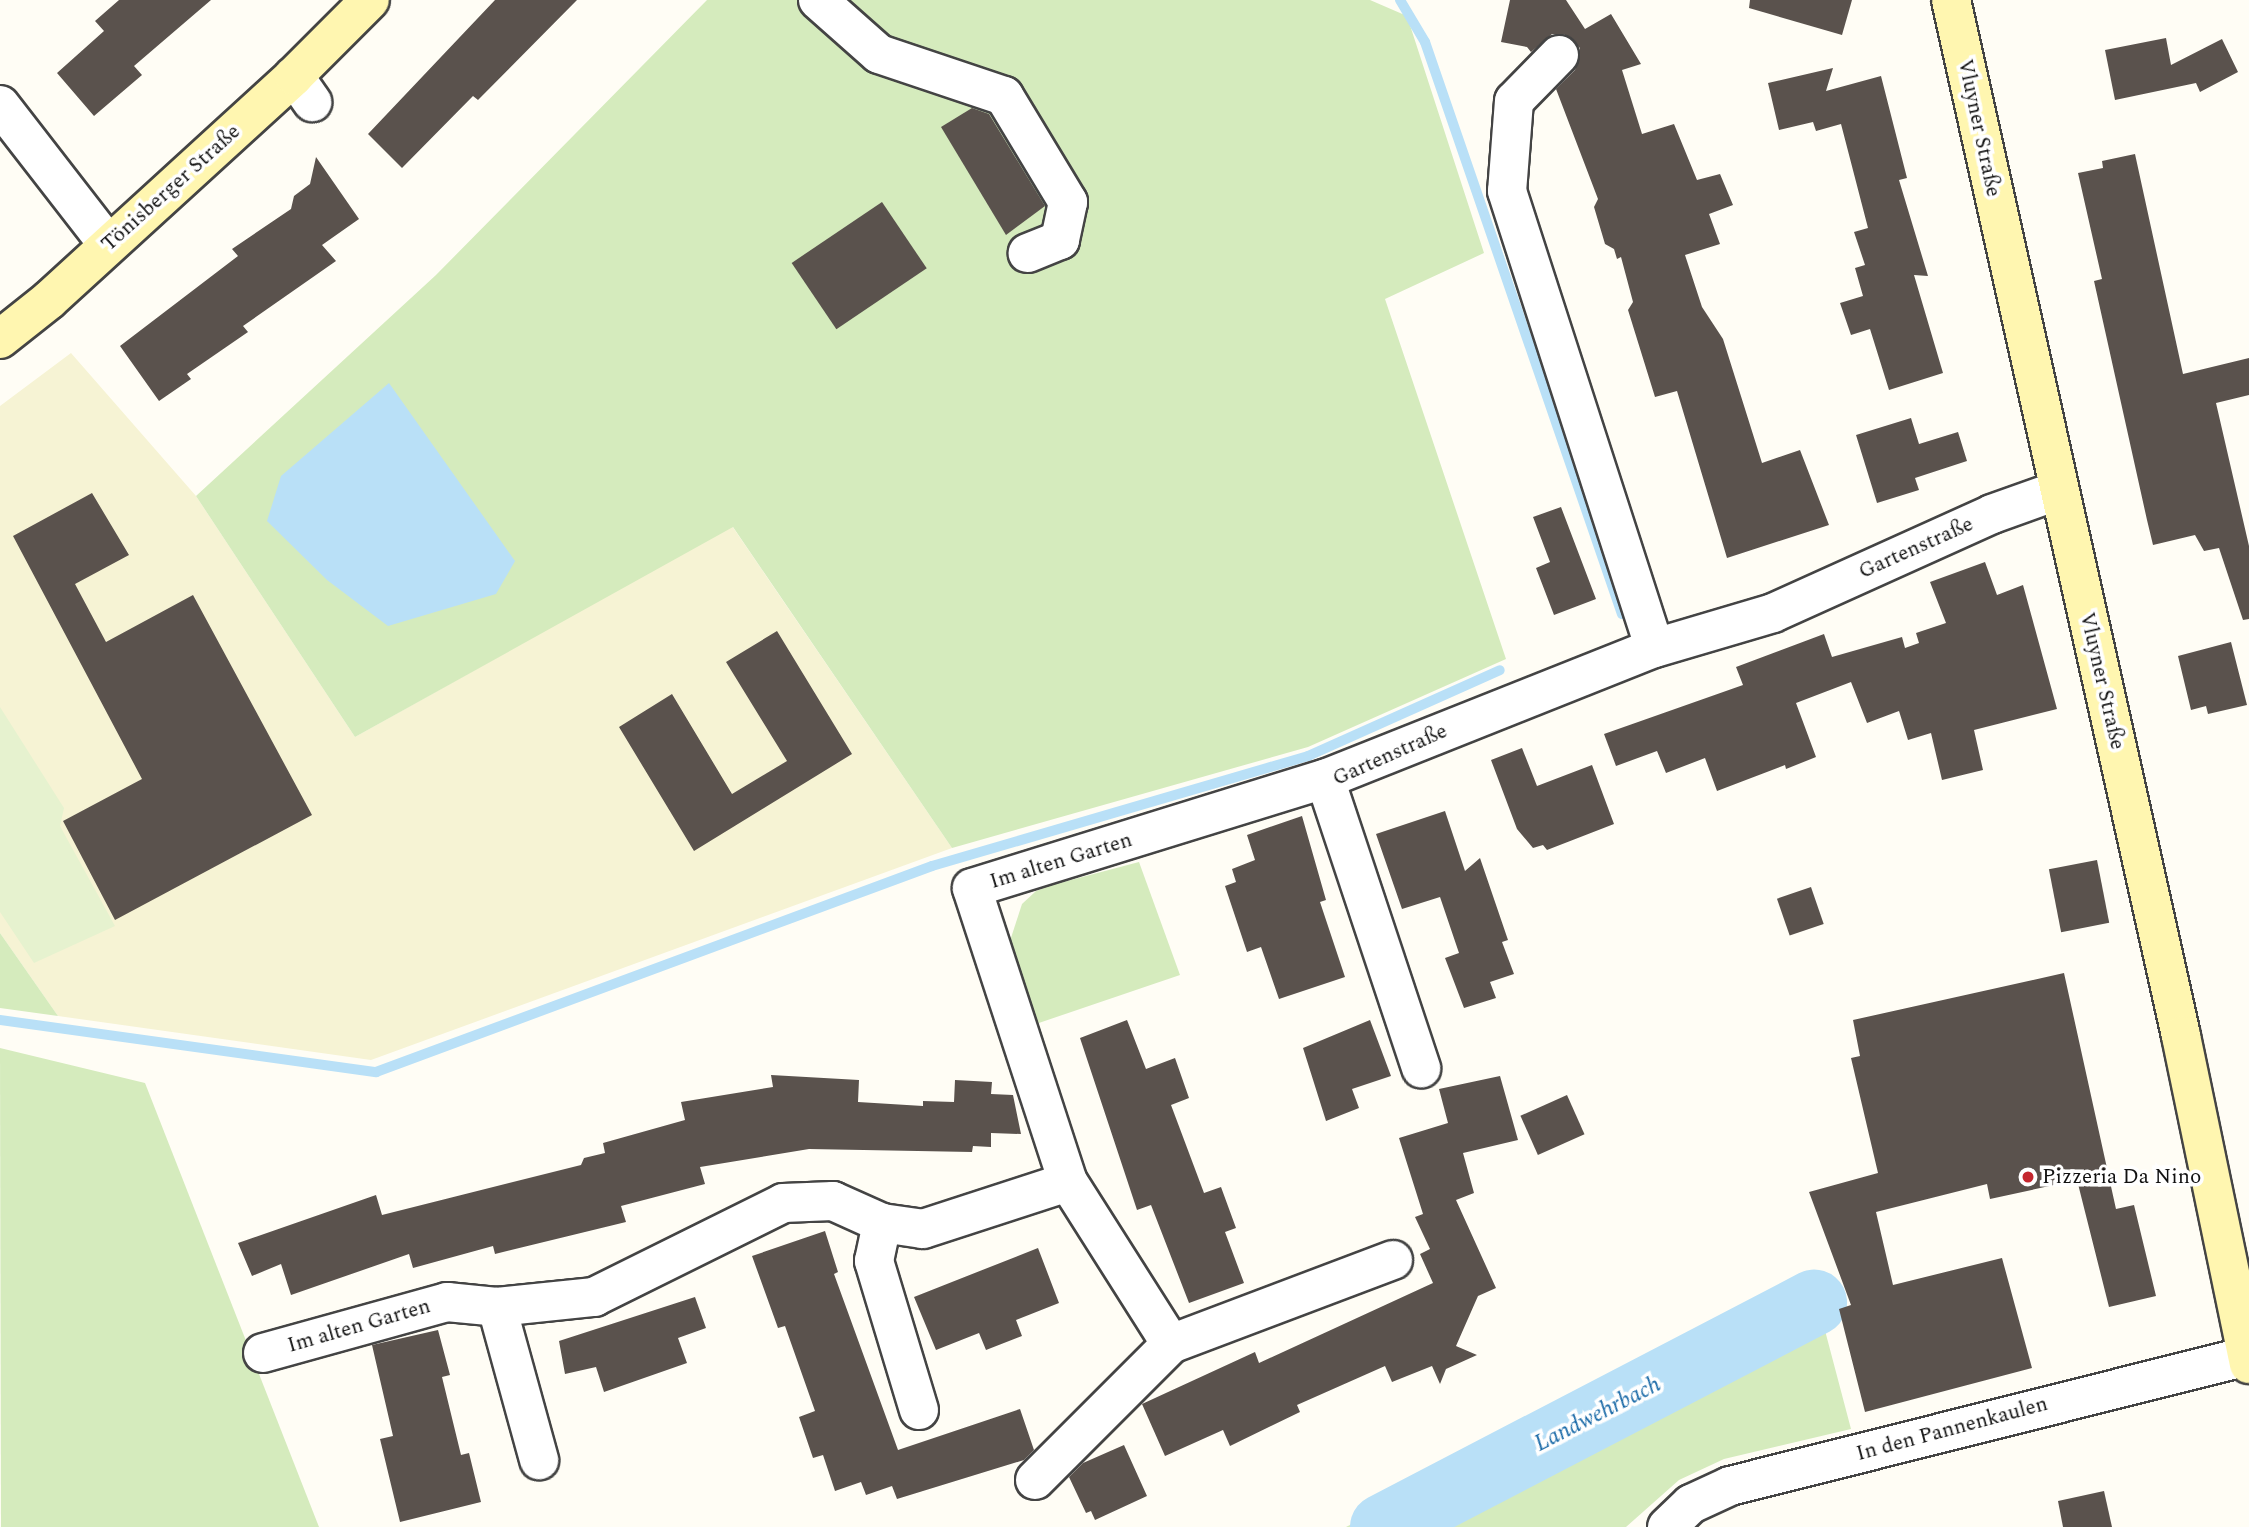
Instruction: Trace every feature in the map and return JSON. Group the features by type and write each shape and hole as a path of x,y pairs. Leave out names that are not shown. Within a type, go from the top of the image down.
{"main road":[{"name":"Tönisberger Straße","path":"0,339 50,300 108,244 303,89 370,0"},
{"name":"Vluyner Straße","path":"1951,0 2181,1036 2248,1360"}],"street":[{"path":"818,0 879,54 1004,96 1068,202 1059,240 1027,253"},
{"path":"1559,55 1514,101 1507,191 1655,648"},
{"path":"0,105 108,244"},
{"name":"Gartenstraße","path":"1421,1068 1325,779 1655,648 1773,613 1992,514 2059,490"},
{"name":"Im alten Garten","path":"1171,1344 1068,1182 972,888 1325,779"},
{"name":"Im alten Garten","path":"263,1353 447,1302 497,1307 594,1297 783,1203 834,1201 882,1223 923,1229 1068,1182"},
{"path":"882,1223 874,1261 919,1410"},
{"path":"1035,1480 1171,1344 1393,1260"},
{"path":"497,1307 539,1460"},
{"name":"In den Pannenkaulen","path":"1667,1527 1691,1504 1730,1486 2248,1360"}],"shaded area":[{"path":"71,353 196,496 355,737 732,526 952,848 371,1060 58,1016 0,933 0,406"}],"green space":[{"path":"707,0 1370,0 1407,16 1484,253 1385,299 1506,659 1308,747 952,848 733,527 355,737 196,496 436,275"},
{"path":"0,707 64,808 60,826 115,926 34,963 0,912"},
{"path":"1139,862 1180,975 1030,1026 1009,944 1022,904 1036,891 1052,885"},
{"path":"0,933 58,1016 0,1008"},
{"path":"0,1048 145,1083 319,1527 1,1527"},
{"path":"1813,1285 1851,1429 1724,1459 1679,1480 1626,1527 1346,1527"}],"water":[{"path":"389,383 515,561 496,594 388,626 327,580 267,521 281,476"}],"building":[{"path":"119,0 211,0 134,66 142,75 94,116 57,73 104,31 95,21"},
{"path":"495,0 577,0 478,100 473,96 402,168 368,134"},
{"path":"1510,0 1566,0 1585,29 1611,14 1641,64 1622,70 1642,134 1674,124 1697,180 1720,174 1733,205 1709,214 1720,244 1685,255 1702,307 1723,339 1762,463 1800,450 1829,525 1727,558 1677,391 1655,397 1628,310 1633,302 1621,257 1617,259 1614,249 1605,244 1594,207 1598,199 1556,89 1575,70 1580,48 1564,34 1552,34 1531,52 1527,47 1501,42"},
{"path":"1750,0 1852,0 1842,35 1749,8"},
{"path":"2166,38 2171,65 2222,39 2238,72 2200,92 2196,83 2115,100 2105,50"},
{"path":"1833,68 1826,91 1881,76 1907,178 1899,180 1928,276 1914,275 1943,373 1889,390 1870,329 1851,335 1840,303 1863,296 1855,268 1865,265 1854,232 1868,228 1841,124 1816,131 1813,122 1779,130 1768,83"},
{"path":"972,108 989,114 1045,206 1006,235 941,127"},
{"path":"2135,154 2183,374 2249,358 2249,395 2216,403 2249,546 2249,619 2243,620 2219,548 2204,551 2195,535 2153,545 2094,281 2102,279 2078,173 2103,168 2102,161"},
{"path":"316,157 359,219 322,245 336,261 243,326 248,332 187,374 191,379 159,401 120,346 238,256 232,249 291,209 294,196 310,184"},
{"path":"882,202 927,268 836,329 792,263"},
{"path":"1911,418 1919,444 1958,432 1967,461 1915,478 1919,490 1877,503 1856,435"},
{"path":"92,493 129,555 75,584 106,642 193,595 312,815 115,920 63,821 142,779 13,536"},
{"path":"1561,507 1596,599 1554,615 1536,568 1550,562 1533,517"},
{"path":"1985,562 1997,595 2023,585 2057,709 1974,730 1983,770 1942,780 1931,733 1908,740 1899,711 1867,723 1851,682 1796,703 1816,757 1786,769 1785,765 1717,791 1705,758 1666,773 1657,751 1616,766 1604,734 1743,685 1736,667 1824,634 1832,657 1902,637 1905,648 1919,643 1916,633 1946,623 1930,582"},
{"path":"777,631 852,754 694,851 619,727 672,694 732,794 787,761 726,662"},
{"path":"2231,642 2247,705 2208,714 2206,706 2191,710 2178,656"},
{"path":"1522,748 1537,786 1592,765 1614,824 1547,850 1543,845 1533,848 1517,829 1491,760"},
{"path":"1445,811 1465,871 1480,858 1508,940 1502,942 1514,974 1490,982 1496,998 1464,1008 1445,958 1459,953 1440,897 1402,909 1376,834"},
{"path":"1302,816 1326,900 1320,902 1345,977 1279,999 1261,947 1247,952 1225,886 1236,882 1232,869 1255,860 1247,835"},
{"path":"2097,860 2109,923 2061,932 2049,869"},
{"path":"1811,887 1824,924 1790,936 1777,899"},
{"path":"2064,973 2116,1209 2134,1205 2156,1296 2109,1307 2077,1180 1990,1199 1987,1184 1876,1212 1893,1285 2002,1258 2032,1368 1865,1412 1839,1309 1851,1305 1809,1192 1878,1173 1851,1058 1860,1056 1853,1020"},
{"path":"1127,1020 1146,1069 1175,1058 1189,1098 1171,1105 1204,1193 1221,1187 1236,1228 1225,1232 1244,1283 1189,1303 1151,1205 1137,1210 1080,1038"},
{"path":"1370,1020 1391,1076 1352,1089 1359,1108 1326,1121 1303,1048"},
{"path":"771,1075 859,1080 858,1102 923,1106 923,1101 954,1102 955,1080 992,1082 991,1094 1013,1095 1021,1134 991,1133 991,1147 973,1146 972,1152 809,1149 700,1167 705,1184 621,1206 626,1222 495,1254 493,1246 413,1268 409,1254 291,1295 281,1264 252,1276 238,1243 376,1195 382,1215 581,1165 584,1158 605,1153 603,1143 685,1120 681,1102 773,1087"},
{"path":"1500,1076 1518,1140 1463,1153 1474,1193 1456,1200 1496,1288 1478,1296 1456,1346 1477,1355 1446,1369 1440,1384 1432,1366 1392,1382 1385,1366 1297,1405 1300,1412 1230,1446 1223,1430 1165,1456 1142,1404 1255,1352 1259,1363 1433,1283 1420,1254 1430,1249 1415,1217 1423,1214 1399,1138 1448,1123 1439,1089"},
{"path":"1567,1095 1584,1134 1538,1155 1520,1116"},
{"path":"825,1231 838,1272 834,1274 898,1450 1020,1409 1034,1450 1024,1460 897,1499 892,1486 866,1495 861,1482 835,1491 823,1455 813,1458 799,1417 815,1411 785,1326 778,1328 752,1256"},
{"path":"1038,1248 1059,1303 1016,1320 1022,1336 986,1350 979,1333 936,1350 914,1297"},
{"path":"695,1297 706,1328 678,1338 687,1363 604,1392 596,1367 565,1374 559,1341"},
{"path":"438,1330 450,1375 442,1377 461,1455 469,1453 481,1502 400,1522 380,1439 393,1436 372,1345"},
{"path":"1124,1445 1147,1496 1095,1520 1091,1511 1086,1513 1069,1477 1083,1463"},
{"path":"2104,1491 2112,1527 2063,1527 2058,1501"}],"waterway":[{"path":"1400,0 1425,42 1622,614"},
{"path":"0,1020 376,1072 932,866 1308,756 1500,670"},
{"name":"Landwehrbach","path":"1383,1527 1814,1303"}],"place":[{"name":"Pizzeria Da Nino","path":"2028,1177"}]}
